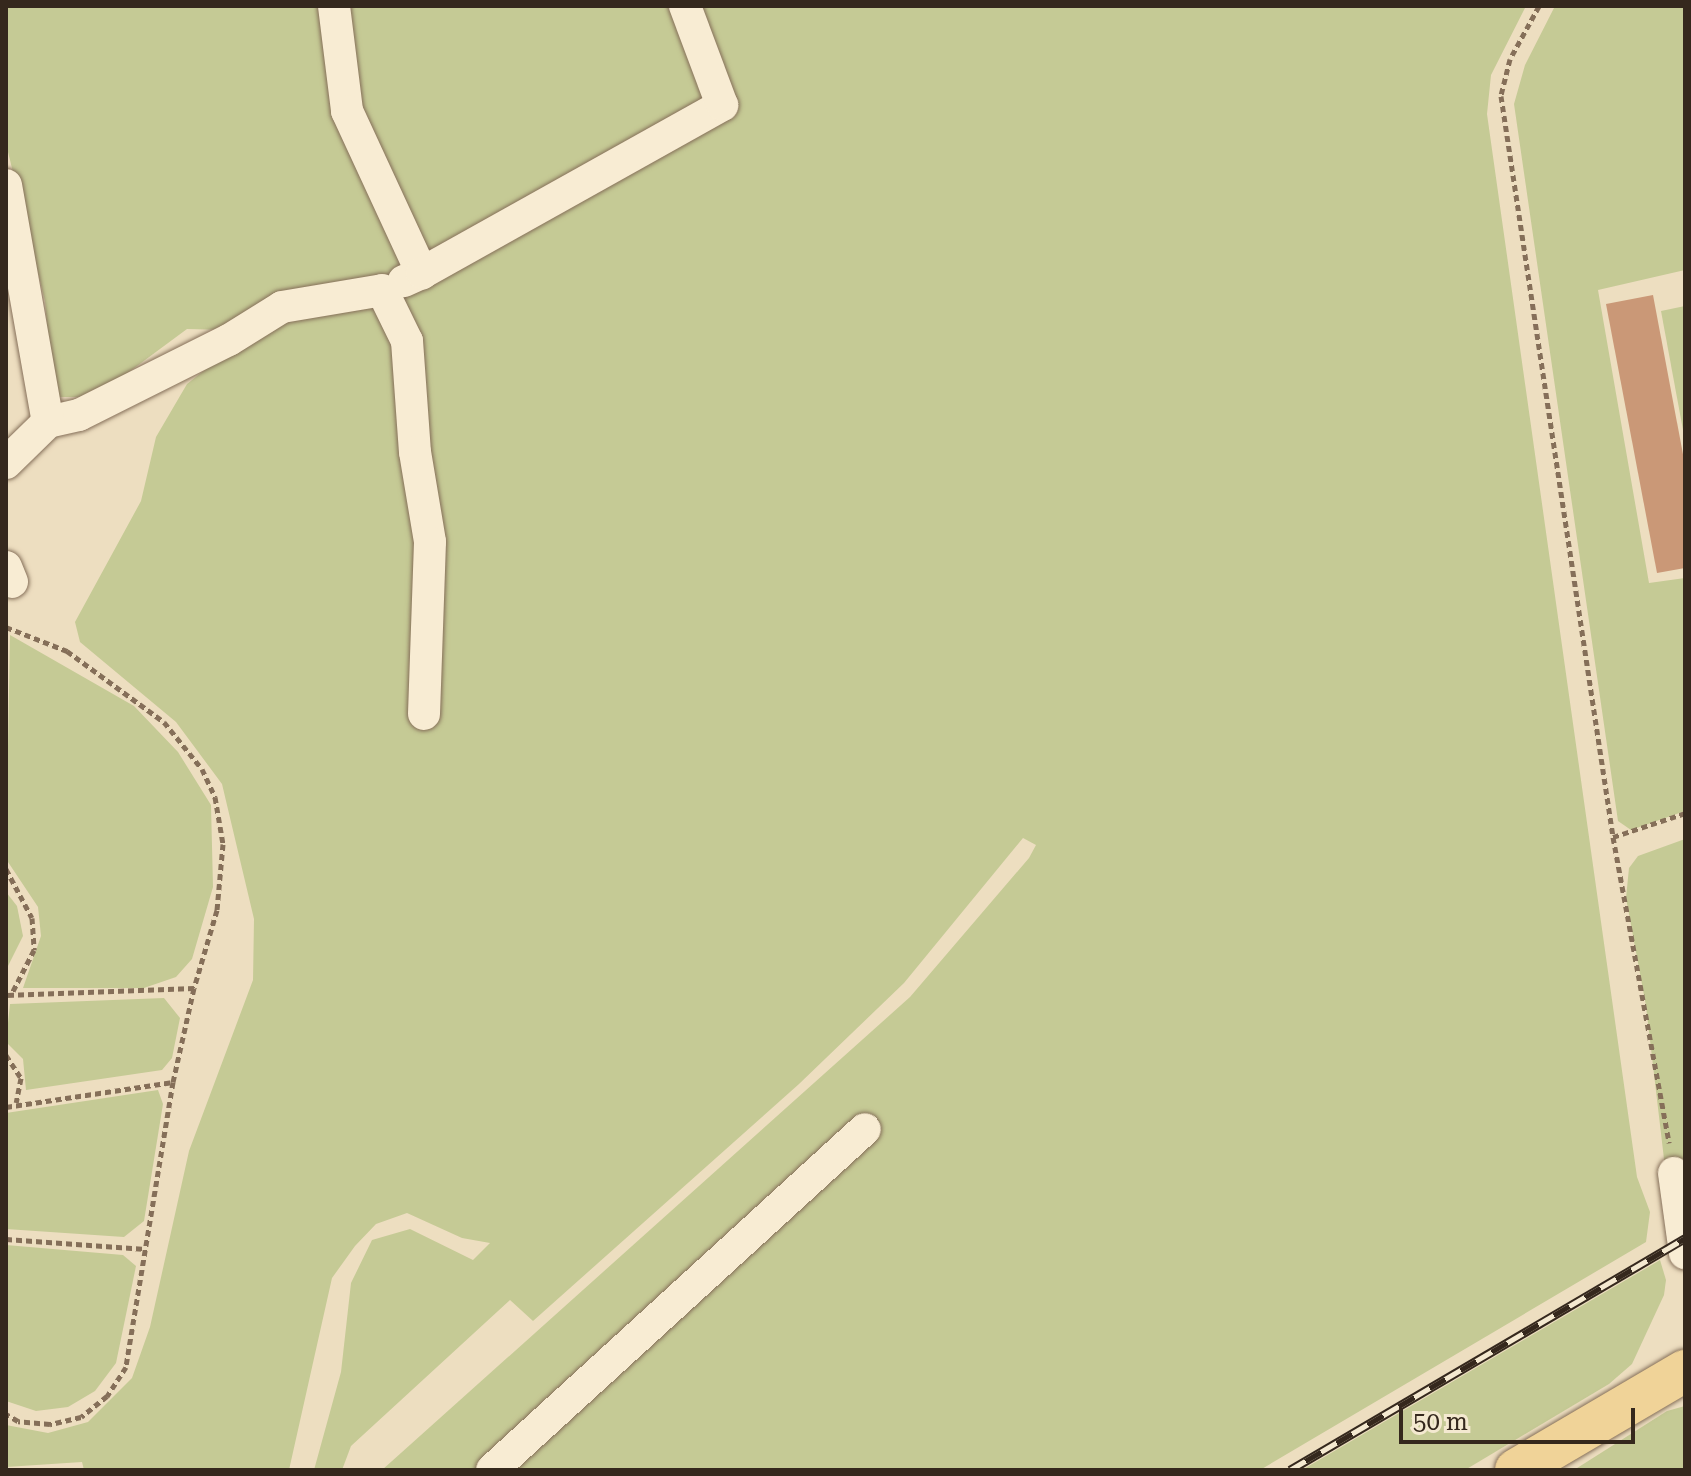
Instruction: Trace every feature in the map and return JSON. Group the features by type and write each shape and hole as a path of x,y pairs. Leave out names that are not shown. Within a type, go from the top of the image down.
{"main road":[{"path":"1516,1470 1685,1371"}],"lane":[{"path":"334,6 347,111 422,273"},
{"path":"6,463 48,422 79,415 229,340 282,307 382,290 422,273 722,105 685,6"},
{"path":"6,185 48,422"},
{"path":"382,290 407,341 415,452 430,542 424,714"},
{"path":"492,1470 865,1129"},
{"path":"1674,1173 1685,1253"}],"path":[{"path":"1539,6 1510,59 1501,96 1613,837 1674,1173"},
{"path":"6,627 67,651 164,722 202,769 215,797 223,844 217,910 194,988 173,1082 126,1367 107,1396 81,1417 50,1424 18,1421 6,1414"},
{"path":"1613,837 1685,813"},
{"path":"6,869 32,918 34,950 8,995"},
{"path":"8,995 194,988"},
{"path":"6,1055 21,1078 16,1103"},
{"path":"6,1107 16,1103 173,1082"},
{"path":"6,1239 146,1249"}],"green space":[{"path":"6,6 1526,6 1491,75 1487,114 1637,1177 1650,1212 1646,1242 1260,1470 382,1470 910,997 1029,858 1036,845 1023,838 904,983 799,1084 533,1321 510,1300 351,1446 342,1470 314,1470 341,1372 351,1283 372,1240 410,1229 473,1260 490,1243 462,1238 407,1213 376,1224 355,1246 332,1278 289,1470 84,1470 82,1462 6,1467 6,1425 48,1433 88,1422 132,1378 150,1327 189,1151 253,980 254,919 222,784 176,722 80,642 75,622 141,501 156,437 187,384 211,365 228,330 187,329 95,397 53,397 45,301 6,144"},
{"path":"1555,6 1685,6 1685,270 1598,290 1649,583 1685,578 1685,811 1631,830 1618,821 1514,104 1525,65"},
{"path":"1685,306 1685,441 1661,311"},
{"path":"10,635 134,706 178,752 211,805 213,887 192,959 176,977 144,988 23,988 41,936 38,907 6,859"},
{"path":"1685,839 1685,1227 1670,1210 1646,1006 1626,898 1629,868 1638,856"},
{"path":"6,892 17,906 23,936 6,970"},
{"path":"164,998 180,1018 172,1058 162,1070 26,1090 23,1059 6,1042 10,1004"},
{"path":"158,1090 163,1104 144,1221 124,1237 6,1229 6,1113"},
{"path":"6,1245 123,1255 136,1266 116,1363 95,1391 68,1407 36,1411 6,1401"},
{"path":"1660,1260 1666,1280 1664,1295 1632,1364 1609,1384 1465,1470 1302,1470"},
{"path":"1685,1406 1685,1470 1574,1470 1667,1411"}],"building":[{"path":"1653,295 1685,465 1685,568 1657,573 1606,304"}],"railway":[{"path":"1290,1470 1685,1238"}]}
